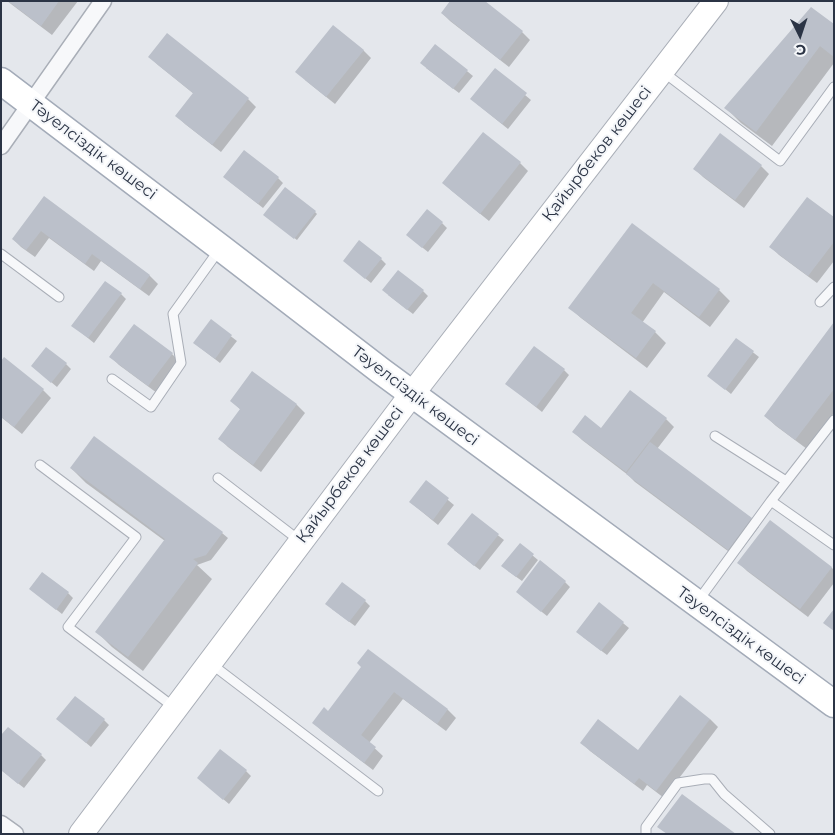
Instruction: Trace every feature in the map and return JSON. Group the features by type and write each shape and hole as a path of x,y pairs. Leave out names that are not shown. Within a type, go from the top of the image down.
{"main road":[{"name":"Қайырбеков көшесі","path":"81,834 412,394 716,1"},
{"name":"Тәуелсіздік көшесі","path":"1,81 381,372 834,704"}],"street":[{"path":"1,146 103,1"},
{"path":"1,824 15,834"}],"lane":[{"path":"662,71 780,161 834,87"},
{"path":"112,379 151,407 182,363 174,314 221,248"},
{"path":"1,254 59,297"},
{"path":"820,302 834,287"},
{"path":"696,603 771,501 834,420"},
{"path":"715,436 786,482"},
{"path":"40,465 136,537 68,627 175,708"},
{"path":"218,478 300,542"},
{"path":"771,501 834,545"},
{"path":"210,662 378,791"},
{"path":"646,834 646,827 678,783 712,779 724,794 770,834"}],"building":[{"path":"8,1 59,1 41,26"},
{"path":"450,1 485,1 523,31 500,60 441,13"},
{"path":"811,7 834,24 834,57 820,46 756,132 724,108"},
{"path":"333,25 364,50 326,97 295,72"},
{"path":"167,33 249,98 212,145 175,116 193,93 148,57"},
{"path":"435,44 468,70 453,89 420,63"},
{"path":"495,68 527,93 502,124 470,99"},
{"path":"483,132 521,162 480,214 442,183"},
{"path":"720,133 762,165 735,200 693,169"},
{"path":"244,150 279,177 258,204 223,177"},
{"path":"285,187 316,211 294,239 263,215"},
{"path":"44,196 150,275 140,289 92,254 85,264 41,231 26,250 12,239"},
{"path":"807,197 834,217 834,242 808,276 769,247"},
{"path":"427,209 443,222 422,248 406,235"},
{"path":"632,223 720,289 699,317 653,283 631,313 656,331 636,358 568,308"},
{"path":"359,240 382,258 365,279 343,261"},
{"path":"398,270 424,290 407,310 382,290"},
{"path":"105,281 122,293 88,338 71,326"},
{"path":"211,319 232,335 215,359 193,343"},
{"path":"834,322 834,389 795,440 764,416"},
{"path":"134,324 173,353 148,386 109,357"},
{"path":"736,338 754,351 725,390 707,376"},
{"path":"534,346 565,369 536,407 505,384"},
{"path":"46,347 67,363 51,383 31,366"},
{"path":"4,357 44,389 14,427 1,417 1,361"},
{"path":"252,371 297,404 253,465 218,439 240,409 230,401"},
{"path":"630,390 667,418 626,472 572,432 585,415 601,428"},
{"path":"94,436 223,532 206,555 193,559 198,563 128,657 95,632 165,539 70,468"},
{"path":"650,442 752,518 728,550 626,474"},
{"path":"426,480 449,498 433,520 409,502"},
{"path":"472,513 499,534 474,566 447,544"},
{"path":"770,520 832,567 800,609 737,563"},
{"path":"520,543 534,554 516,577 501,566"},
{"path":"540,560 566,581 541,612 516,592"},
{"path":"42,572 69,592 56,610 29,589"},
{"path":"342,582 366,600 349,622 325,604"},
{"path":"599,602 624,622 601,651 576,632"},
{"path":"834,609 834,631 823,623"},
{"path":"368,649 448,709 437,724 394,692 361,735 376,747 364,763 312,723 324,707 328,711 361,667 357,663"},
{"path":"680,695 710,719 656,791 639,778 634,784 580,743 598,719 638,750"},
{"path":"75,696 105,719 86,743 56,719"},
{"path":"8,727 42,754 18,784 1,770 1,735"},
{"path":"220,749 247,770 223,800 197,778"},
{"path":"682,794 736,834 667,834 657,827"}]}
